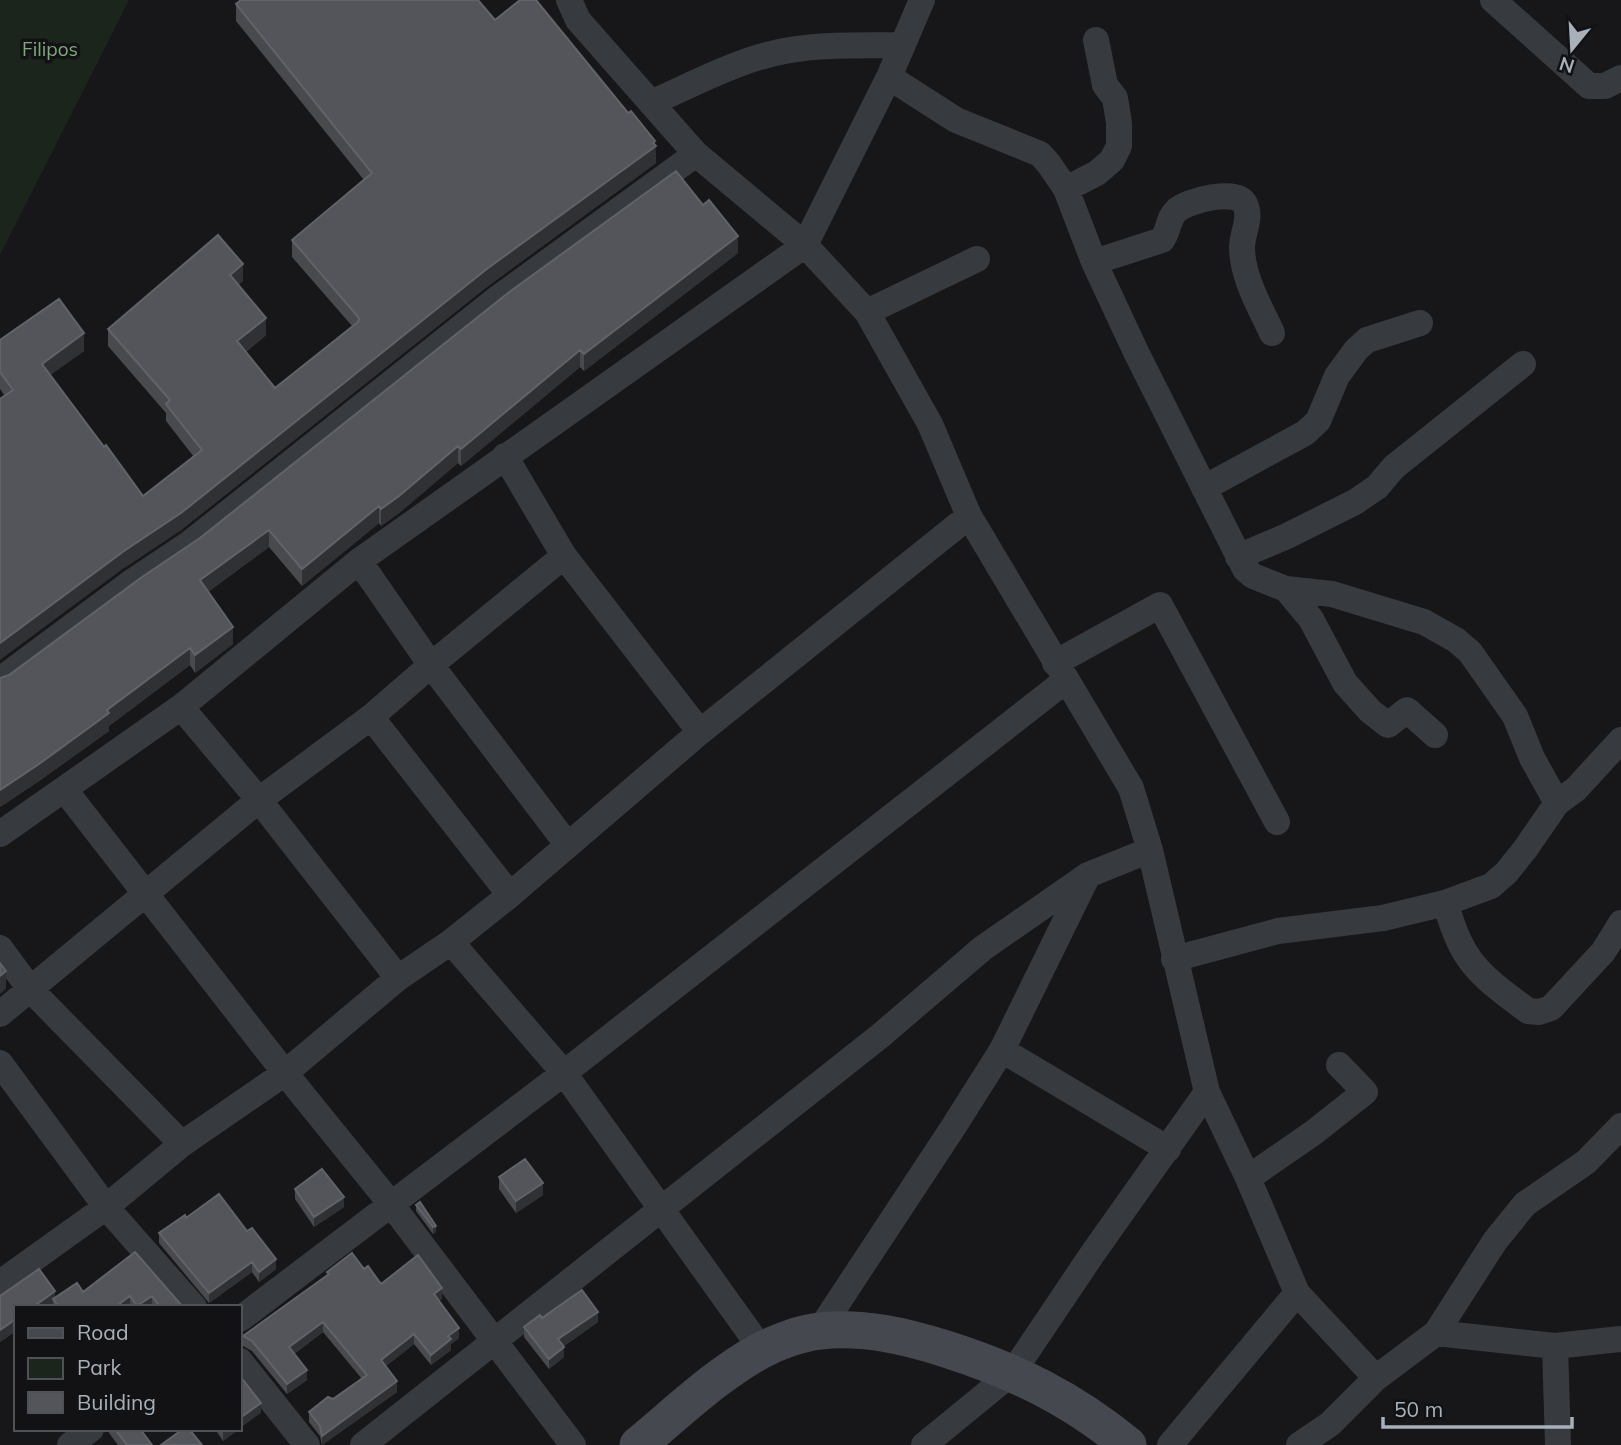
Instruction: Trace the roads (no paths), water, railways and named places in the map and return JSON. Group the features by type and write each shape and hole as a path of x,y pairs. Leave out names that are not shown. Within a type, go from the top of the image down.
{"street":[{"path":"569,0 578,20 696,154 805,245 867,312 930,424 970,516 1131,788 1150,850 1207,1092 1248,1178 1297,1293 1376,1378"},
{"path":"0,834 181,707 359,561 805,245 889,77 922,0"},
{"path":"1493,0 1589,86 1605,86 1621,78"},
{"path":"1066,189 1097,173 1112,160 1119,146 1115,98 1105,85 1096,40"},
{"path":"651,103 770,54 821,46 901,45"},
{"path":"889,77 956,120 1040,154 1049,164 1066,189 1094,262 1136,352 1245,569 1253,576 1286,589 1332,594 1424,622 1456,640 1471,652 1515,716 1532,758 1557,803"},
{"path":"0,680 133,581 190,543 498,298 696,154"},
{"path":"1094,262 1162,240 1176,211 1193,201 1233,196 1245,202 1247,226 1242,247 1248,281 1272,333"},
{"path":"867,312 977,259"},
{"path":"1204,488 1305,433 1318,421 1337,376 1367,340 1420,323"},
{"path":"1238,557 1311,525 1377,487 1394,467 1523,364"},
{"path":"505,456 564,556 700,732"},
{"path":"0,1283 106,1207 182,1144 285,1073 398,978 451,942 510,895 700,732 970,516"},
{"path":"0,1014 259,800 372,717 564,556"},
{"path":"359,561 431,665 567,844"},
{"path":"1286,589 1311,619 1345,683 1370,711 1388,725 1407,710 1435,735"},
{"path":"242,1318 564,1073 1060,672 1160,605 1277,822"},
{"path":"181,707 259,800 398,978"},
{"path":"372,717 510,895"},
{"path":"1174,959 1278,932 1383,918 1446,903 1491,886 1506,873 1557,803 1576,789 1621,740"},
{"path":"64,789 285,1073 391,1204 573,1445"},
{"path":"363,1445 880,1036 983,948 1088,876 1150,850"},
{"path":"819,1331 1002,1050 1088,876"},
{"path":"1446,903 1461,946 1476,967 1492,984 1534,1013 1551,1008 1603,952 1621,923"},
{"path":"451,942 564,1073 762,1350"},
{"path":"0,948 30,989 182,1144"},
{"path":"1002,1050 1168,1149"},
{"path":"0,1063 106,1207 192,1305"},
{"path":"1248,1178 1313,1133 1364,1092 1339,1065"},
{"path":"924,1445 1013,1372 1207,1092"},
{"path":"1299,1445 1336,1435 1376,1378 1436,1333 1495,1241 1525,1204 1586,1162 1621,1126"},
{"path":"1170,1445 1297,1293"},
{"path":"638,1445 731,1370 762,1350 819,1331 883,1332 1013,1372 1084,1411 1128,1445"},
{"path":"1436,1333 1555,1346 1621,1339"},
{"path":"1555,1346 1558,1445"},
{"path":"242,1364 307,1445"},
{"path":"70,1445 88,1431"}],"park label":[{"name":"Filipos","path":"50,49"}]}
